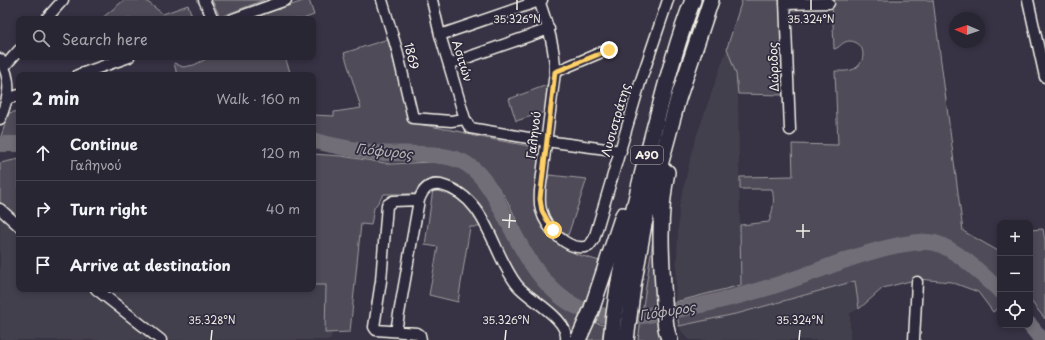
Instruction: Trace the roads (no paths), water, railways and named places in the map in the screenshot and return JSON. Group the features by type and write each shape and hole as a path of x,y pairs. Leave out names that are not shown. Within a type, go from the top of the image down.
{"highway":[{"name":"Α90","path":"626,340 626,241 664,91 693,0"},
{"name":"Α90","path":"611,340 678,99 711,0"},
{"path":"578,340 604,274 662,75 674,42 684,27"},
{"path":"669,338 661,249 662,207 663,190 671,152 678,99"}],"street":[{"path":"49,16 63,0"},
{"path":"204,0 212,16"},
{"path":"241,16 286,0"},
{"name":"1869","path":"382,0 397,50 413,118 451,121 466,119"},
{"name":"Ασιτών","path":"432,0 440,35 470,128 546,141"},
{"path":"440,35 540,0"},
{"name":"Γαληνού","path":"540,0 554,48 555,72 540,199 542,211 551,227 564,240 576,246 589,246"},
{"name":"Λυσιστράτης","path":"589,246 596,236 640,83 668,0"},
{"path":"1028,0 1045,78"},
{"name":"Δώριδος","path":"790,130 785,2 829,3"},
{"path":"449,64 549,29"},
{"path":"555,72 609,50"},
{"path":"1,117 7,99 9,84 2,63 16,52"},
{"path":"86,72 120,60"},
{"path":"7,99 16,96"},
{"path":"546,141 621,151"},
{"path":"396,331 418,200 425,188 434,185 453,189 467,199 474,207 485,222 514,281 522,291 544,307 560,323 566,332 566,340"},
{"path":"418,200 393,201 387,205 385,210 381,281 374,329 416,333 420,335 421,340"},
{"path":"0,209 16,223"},
{"path":"914,340 917,282"},
{"path":"100,292 161,340"}],"waterway":[{"name":"Γιόφυρος","path":"316,141 379,153 437,155 459,160 468,165 475,170 486,183 500,206 519,244 544,280 559,295 575,306 594,314 617,317 643,316 707,304 786,282 882,249 922,242 935,243 952,251 970,264 997,288"},
{"name":"Γιόφυρος","path":"0,144 16,144"},
{"name":"Γιόφυρος","path":"1032,328 1042,340"}]}
